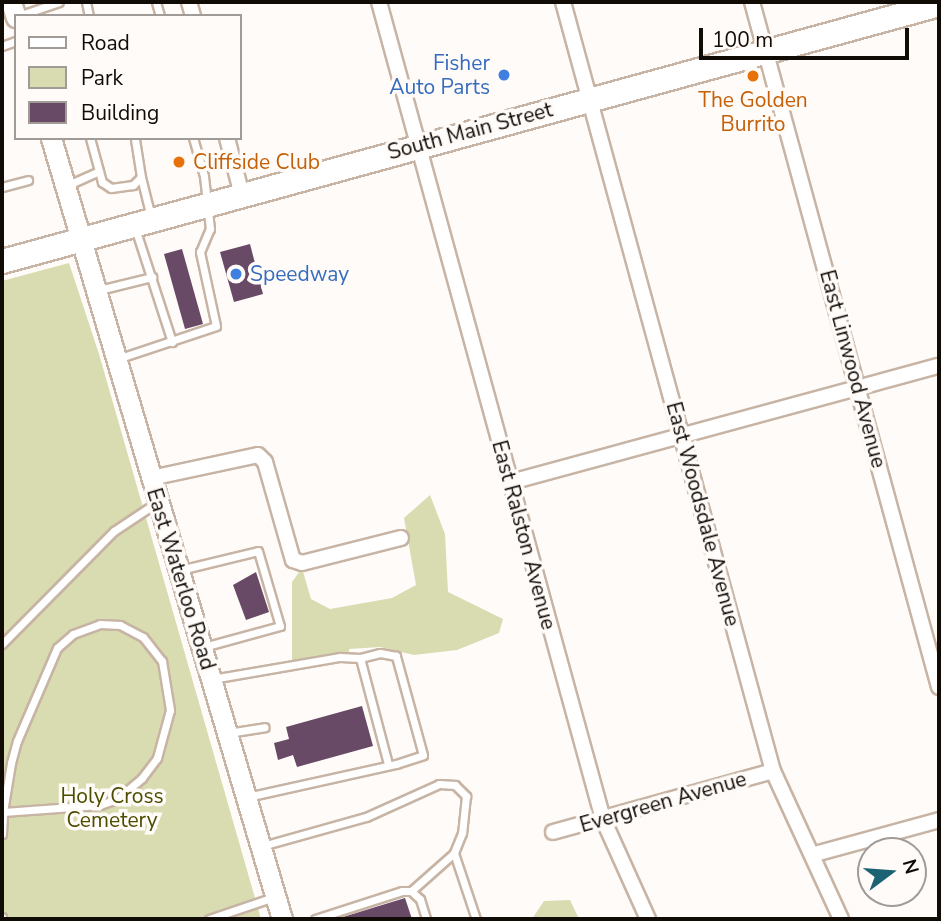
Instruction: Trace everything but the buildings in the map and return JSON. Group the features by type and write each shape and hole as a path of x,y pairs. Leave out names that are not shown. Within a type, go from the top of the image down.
{"main road":[{"name":"South Main Street","path":"2,261 939,4"},
{"name":"East Waterloo Road","path":"52,140 282,919"}],"street":[{"name":"East Ralston Avenue","path":"379,2 603,819 648,919"},
{"name":"East Woodsdale Avenue","path":"563,2 774,771 815,853 841,919"},
{"name":"East Linwood Avenue","path":"752,2 939,687"},
{"path":"228,140 242,195"},
{"path":"511,482 939,366"},
{"path":"151,478 253,453 264,462 293,560 302,563 401,538"},
{"name":"Evergreen Avenue","path":"554,832 774,771"},
{"path":"815,853 939,820"}],"lane":[{"path":"25,14 59,2"},
{"path":"91,140 102,182 111,188 133,185 141,177"},
{"path":"135,140 141,177 142,222 152,277 172,342"},
{"path":"116,359 216,326 200,252 210,229 193,140"},
{"path":"64,186 99,171"},
{"path":"2,187 29,180"},
{"path":"96,291 152,277"},
{"path":"2,644 114,531 159,502"},
{"path":"180,570 258,551 280,626 202,647"},
{"path":"2,834 3,813 17,741 37,687 57,649 73,634 100,624 120,625 143,637 162,661 170,699 166,735 142,778 117,799 100,805 3,813"},
{"path":"212,680 340,657 359,658 380,653 396,656 423,755 246,797"},
{"path":"359,658 388,764"},
{"path":"227,733 265,727"},
{"path":"260,846 366,817 439,784 455,785 466,796 462,833 454,853 411,891 315,919"},
{"path":"454,853 476,919"},
{"path":"411,891 420,899 426,919"},
{"path":"209,919 275,897"},
{"path":"344,910 347,919"}],"green space":[{"name":"Holy Cross Cemetery","path":"69,263 99,354 261,919 2,919 2,281"},
{"path":"430,495 445,534 448,592 503,619 499,633 457,650 414,655 380,647 349,649 349,656 292,664 292,582 302,568 311,599 330,609 392,598 416,585 404,518"},
{"path":"570,900 579,919 532,919 544,901"}],"place":[{"name":"Fisher Auto Parts","path":"504,75"},
{"name":"The Golden Burrito","path":"753,76"},
{"name":"Cliffside Club","path":"179,162"},
{"name":"Speedway","path":"236,274"}]}
